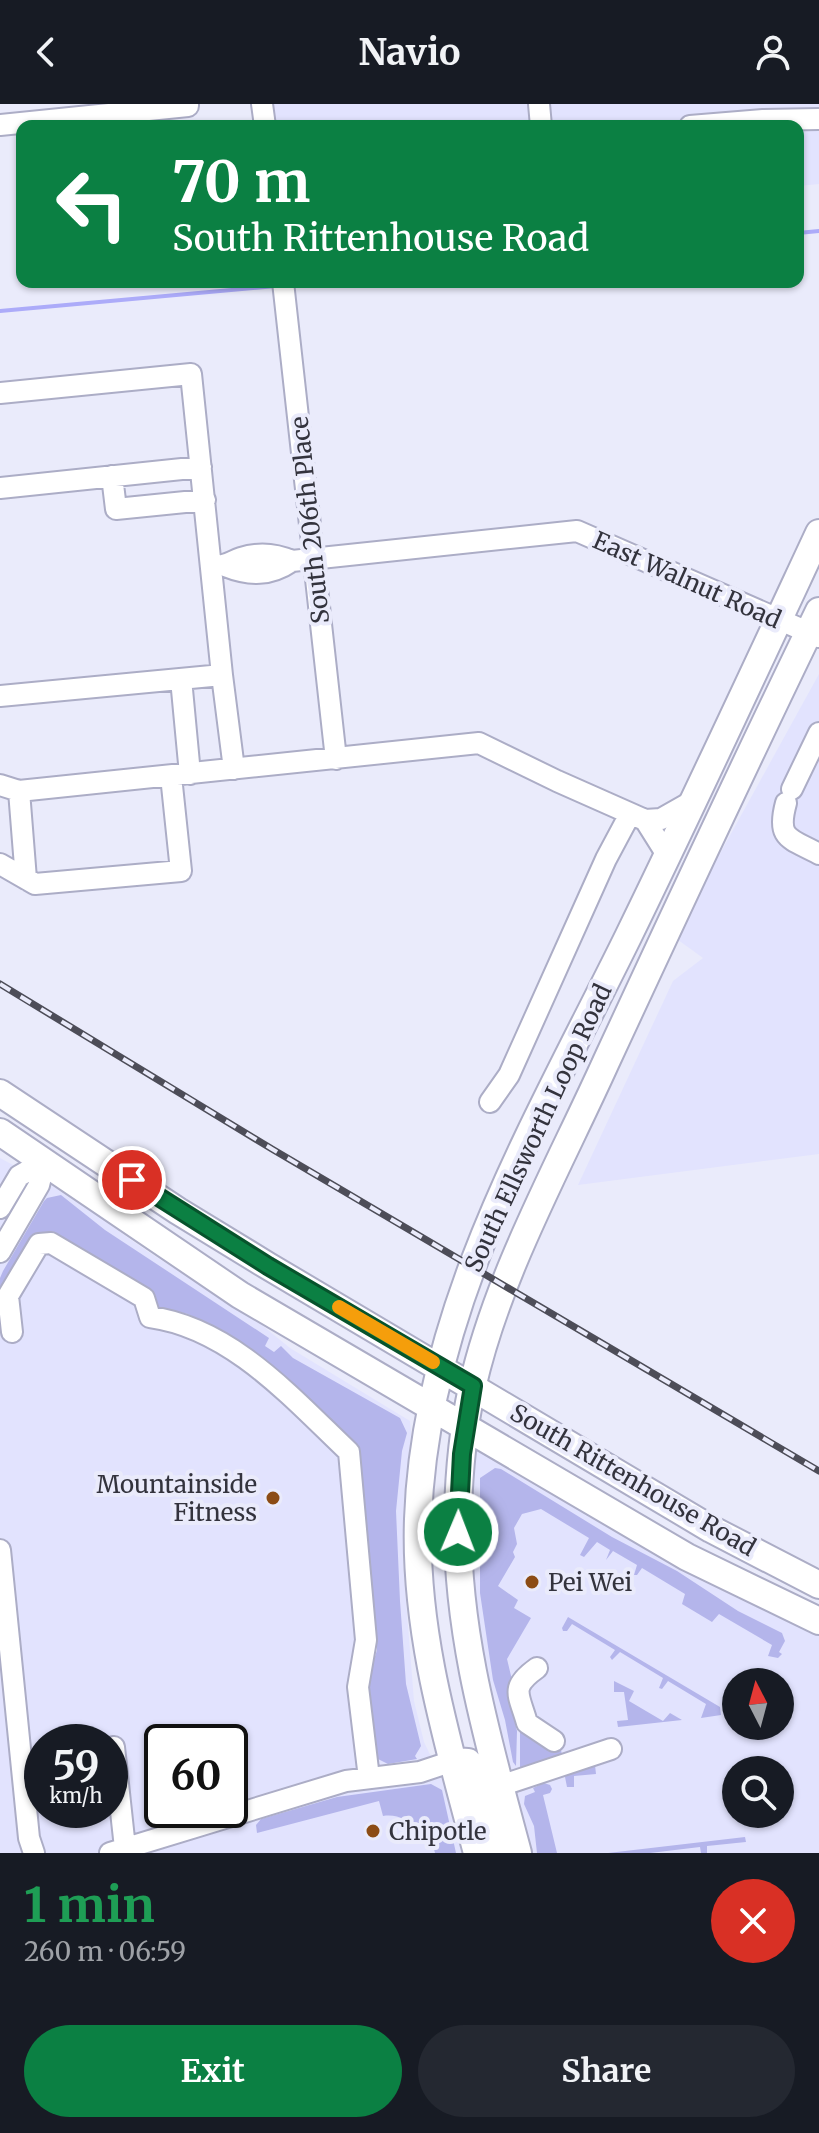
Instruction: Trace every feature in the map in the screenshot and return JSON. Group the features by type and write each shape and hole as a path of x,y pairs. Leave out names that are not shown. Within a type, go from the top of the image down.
{"main road":[{"name":"South Ellsworth Loop Road","path":"477,1853 427,1657 419,1578 419,1493 440,1366 456,1309 489,1222 819,533"},
{"name":"South Ellsworth Loop Road","path":"518,1853 475,1687 460,1585 458,1514 465,1428 473,1386 489,1332 525,1239 667,929 815,627"},
{"name":"South Rittenhouse Road","path":"0,1093 191,1219 711,1529 819,1585"},
{"name":"South Rittenhouse Road","path":"0,1132 210,1275 465,1428 687,1557 819,1621"},
{"path":"45,1161 63,1134"},
{"path":"453,1761 468,1762 473,1768 502,1853"}],"street":[{"path":"47,120 188,105"},
{"path":"721,120 762,112 819,119"},
{"name":"South 206th Place","path":"284,288 336,759"},
{"path":"0,393 191,374 205,500 218,566 222,675 234,769"},
{"path":"0,488 201,467"},
{"path":"112,476 116,509 205,500"},
{"name":"East Walnut Road","path":"218,566 242,557 275,554 292,561 577,531 778,621 815,627"},
{"path":"0,696 222,675"},
{"path":"0,864 35,884 181,871 181,679"},
{"path":"819,733 789,796 780,823 788,837 819,854"},
{"path":"26,879 10,788 181,775 479,743 637,817 661,819 691,802"},
{"path":"637,817 667,855"},
{"path":"490,1102 509,1075 600,872 637,817"},
{"path":"0,1208 19,1176 45,1161"},
{"path":"0,1252 39,1185 45,1161"},
{"path":"12,1332 8,1296 39,1244 45,1242 144,1298 150,1317 174,1320 224,1343 281,1388 349,1452 366,1640 358,1687 369,1778"},
{"path":"0,1550 29,1838 34,1853"},
{"path":"537,1668 521,1680 518,1688 527,1723 582,1758"},
{"path":"500,1786 611,1749"},
{"path":"116,1828 117,1851 332,1785 420,1772 453,1761"}],"shaded area":[{"path":"273,104 819,104 819,184 804,185 804,120 274,120"},
{"path":"819,674 819,1154 578,1185 673,981 703,958 674,937"},
{"path":"0,1158 65,1193 147,1251 253,1318 290,1348 410,1421 403,1563 414,1701 424,1742 446,1788 463,1853 0,1853"},
{"path":"61,1195 105,1230 269,1338 265,1346 274,1352 281,1346 293,1358 400,1418 407,1433 402,1451 396,1511 400,1601 406,1684 421,1746 415,1756 417,1759 388,1764 376,1758 367,1683 377,1650 357,1461 346,1434 227,1336 188,1314 156,1307 48,1236 4,1320 0,1320 0,1278 3,1271 44,1201"},
{"path":"465,1428 819,1621 819,1853 518,1853 475,1687"},
{"path":"495,1468 612,1537 677,1571 738,1611 782,1633 785,1641 779,1652 782,1654 778,1658 768,1656 772,1645 719,1614 712,1622 682,1604 685,1594 642,1568 634,1575 637,1565 613,1551 606,1560 610,1550 597,1542 584,1557 580,1555 589,1538 541,1509 522,1514 514,1528 517,1544 513,1552 515,1557 498,1586 518,1600 514,1608 531,1618 507,1659 512,1680 509,1697 517,1731 516,1766 493,1680 480,1593 480,1478"},
{"path":"568,1617 720,1707 721,1715 701,1718 706,1704 668,1681 662,1689 659,1688 663,1678 620,1652 612,1660 610,1657 615,1650 572,1624 567,1631 563,1631"},
{"path":"614,1681 634,1691 629,1701 663,1721 670,1713 682,1720 618,1727 617,1721 628,1720 624,1692 614,1692"},
{"path":"520,1726 557,1752 561,1750 562,1755 526,1770 520,1767"},
{"path":"595,1765 596,1774 574,1776 574,1787 567,1787 567,1774"},
{"path":"544,1783 552,1789 543,1795 557,1853 537,1853 534,1826 524,1804 525,1796"},
{"path":"431,1784 442,1790 456,1853 435,1853 429,1829 413,1833 402,1818 383,1816 379,1801 257,1833 256,1825 261,1819 337,1797"},
{"path":"745,1837 746,1842 707,1846 707,1853 701,1853 700,1847 650,1853 608,1853"}],"waterway":[{"path":"804,232 819,231"},
{"path":"0,311 254,288"}],"railway":[{"path":"0,984 272,1149 819,1471"}],"slow traffic":[{"path":"339,1307 433,1362"}],"place":[{"name":"Mountainside Fitness","path":"273,1498"},
{"name":"Pei Wei","path":"532,1582"},
{"name":"Chipotle","path":"373,1831"}],"route":[{"path":"132,1180 268,1266 473,1386 462,1454 458,1532"}]}
